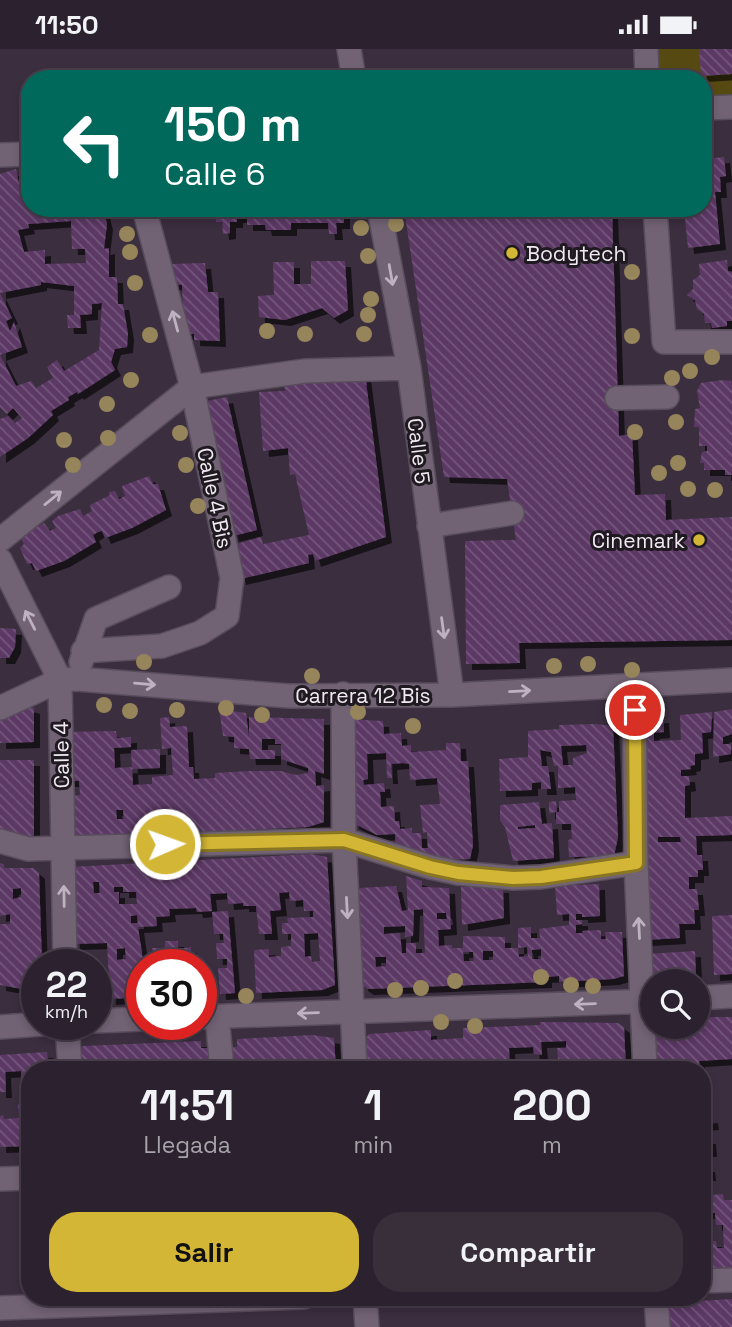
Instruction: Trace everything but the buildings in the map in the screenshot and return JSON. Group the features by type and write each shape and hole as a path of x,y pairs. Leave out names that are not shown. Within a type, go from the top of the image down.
{"street":[{"path":"349,49 352,70"},
{"path":"646,49 647,70"},
{"path":"712,108 732,107"},
{"path":"0,155 21,154"},
{"name":"Calle 4 Bis","path":"83,651 162,646 200,632 227,616 232,577 192,387 146,217"},
{"name":"Calle 5","path":"381,217 409,368 452,695"},
{"path":"656,217 664,342 732,342"},
{"path":"0,540 192,387 305,371 409,368"},
{"path":"618,398 667,397"},
{"path":"429,526 512,513"},
{"name":"Calle 4","path":"0,561 68,679 63,847 65,949"},
{"path":"68,679 96,619 169,587"},
{"name":"Carrera 12 Bis","path":"0,708 68,679 289,696 452,695 732,680"},
{"path":"635,684 636,863 645,969"},
{"path":"343,694 344,840 355,1061"},
{"path":"0,841 28,849 344,840 430,867 486,876 541,877 636,863"},
{"path":"710,997 732,996"},
{"path":"217,1016 640,1001"},
{"path":"0,1027 21,1026"},
{"path":"645,1061 646,1039"},
{"path":"67,1040 69,1061"},
{"path":"215,1040 220,1061"},
{"path":"0,1179 21,1178"},
{"path":"711,1281 732,1280"},
{"path":"0,1308 81,1310 150,1306"},
{"path":"366,1306 367,1327"},
{"path":"657,1306 658,1327"}],"shaded area":[{"path":"646,49 732,49 732,107 712,108 712,70 647,70"}],"place":[{"name":"Bodytech","path":"512,253"},
{"name":"Cinemark","path":"699,540"}],"route":[{"path":"165,844 344,840 430,867 458,873 513,878 541,877 636,863 635,710"}]}
